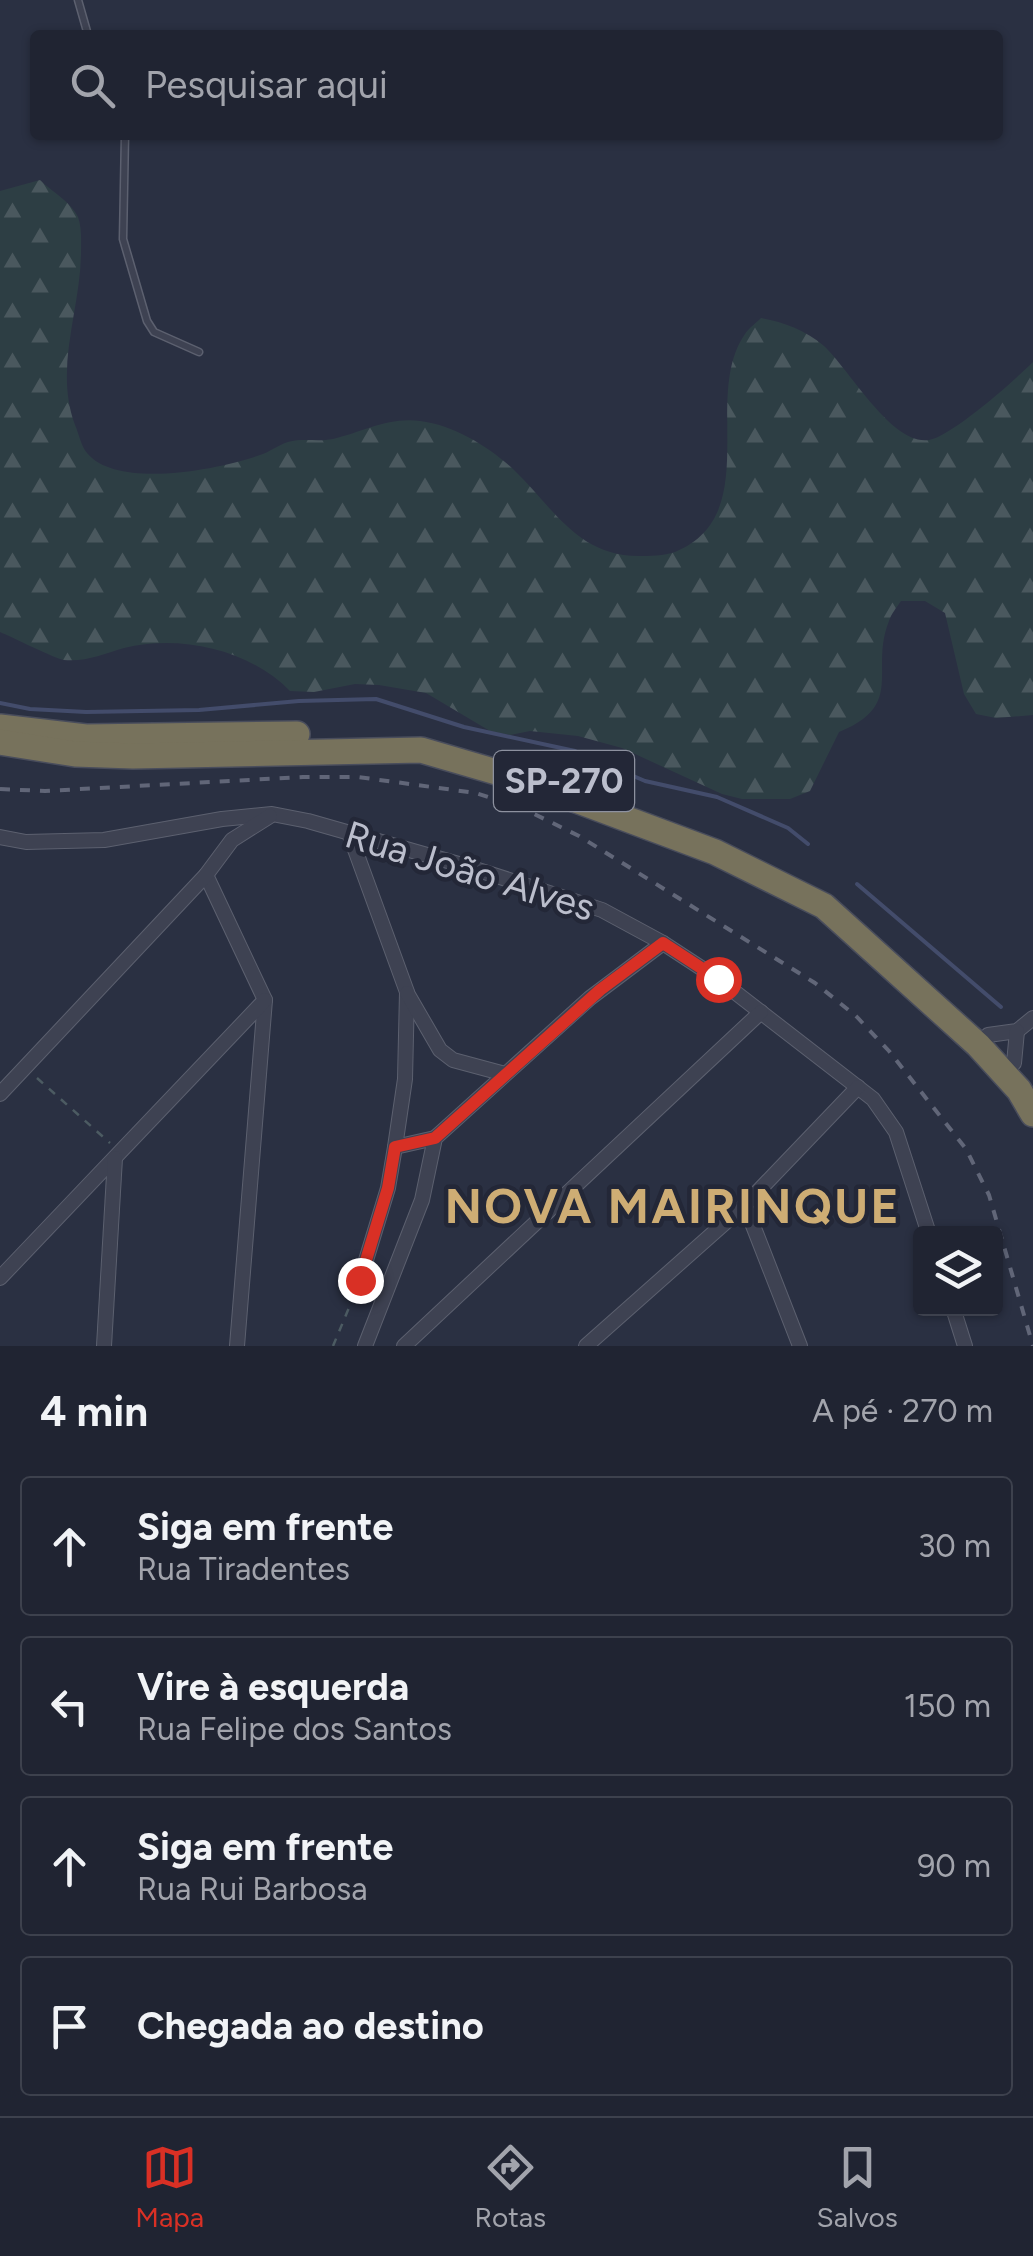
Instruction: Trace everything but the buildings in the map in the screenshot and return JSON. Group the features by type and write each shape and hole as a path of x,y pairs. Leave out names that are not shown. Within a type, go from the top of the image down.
{"highway":[{"name":"SP-270","path":"0,727 86,737 423,737 516,764 707,831 814,880 862,917 988,1035 1033,1087"},
{"name":"SP-270","path":"0,742 74,754 133,756 421,750 517,778 715,852 824,906 978,1045 1019,1090 1033,1114"}],"street":[{"path":"0,1094 206,875 232,840 272,814"},
{"name":"Rua João Alves","path":"0,837 26,842 104,840 272,814 469,866 602,910 663,943 761,1012 873,1099 896,1132 925,1226"},
{"path":"349,833 406,992 440,1050 453,1060 505,1074"},
{"path":"206,875 264,1000 237,1346"},
{"path":"395,1147 435,1138 600,990 663,943"},
{"path":"360,1280 388,1188 395,1147 405,1079 406,992"},
{"path":"0,1278 264,1000"},
{"path":"404,1346 761,1012"},
{"path":"988,1035 1017,1031 1033,1018"},
{"path":"1014,1063 1017,1031"},
{"path":"586,1346 745,1205 858,1086"},
{"path":"365,1346 422,1200 435,1138"},
{"path":"104,1346 115,1158"},
{"path":"745,1205 800,1346"},
{"path":"956,1316 965,1346"}],"lane":[{"path":"78,0 87,30"},
{"path":"125,140 123,239 147,321 154,332 199,352"}],"path":[{"path":"25,1068 100,1134"},
{"path":"333,1346 360,1280"}],"green space":[{"path":"40,180 71,206 80,226 80,276 67,361 69,404 87,453 101,464 121,471 145,474 196,470 264,454 288,442 333,439 408,420 433,423 470,438 493,453 567,526 598,548 617,554 662,555 675,552 702,535 718,511 725,483 728,389 733,360 745,334 761,318 817,340 886,419 915,439 929,440 952,429 1033,362 1033,715 996,718 976,714 964,694 945,613 925,601 901,601 890,618 884,639 879,698 860,721 839,732 810,791 790,799 742,799 722,794 622,748 578,736 490,731 426,693 355,684 314,692 290,691 255,665 191,645 146,644 87,659 64,660 0,632 0,191"}],"waterway":[{"path":"0,703 86,712 199,710 376,699 464,727 575,751 645,781 717,797 788,828 808,844"},
{"path":"857,884 1001,1007"}],"railway":[{"path":"0,789 45,791 358,777 476,793 524,809 579,836 815,983 856,1016 889,1051 966,1149 989,1195 1033,1346"}],"district":[{"name":"NOVA MAIRINQUE","path":"673,1206"}],"route":[{"path":"360,1280 375,1238 395,1147 435,1138 600,990 663,943 718,979"}]}
